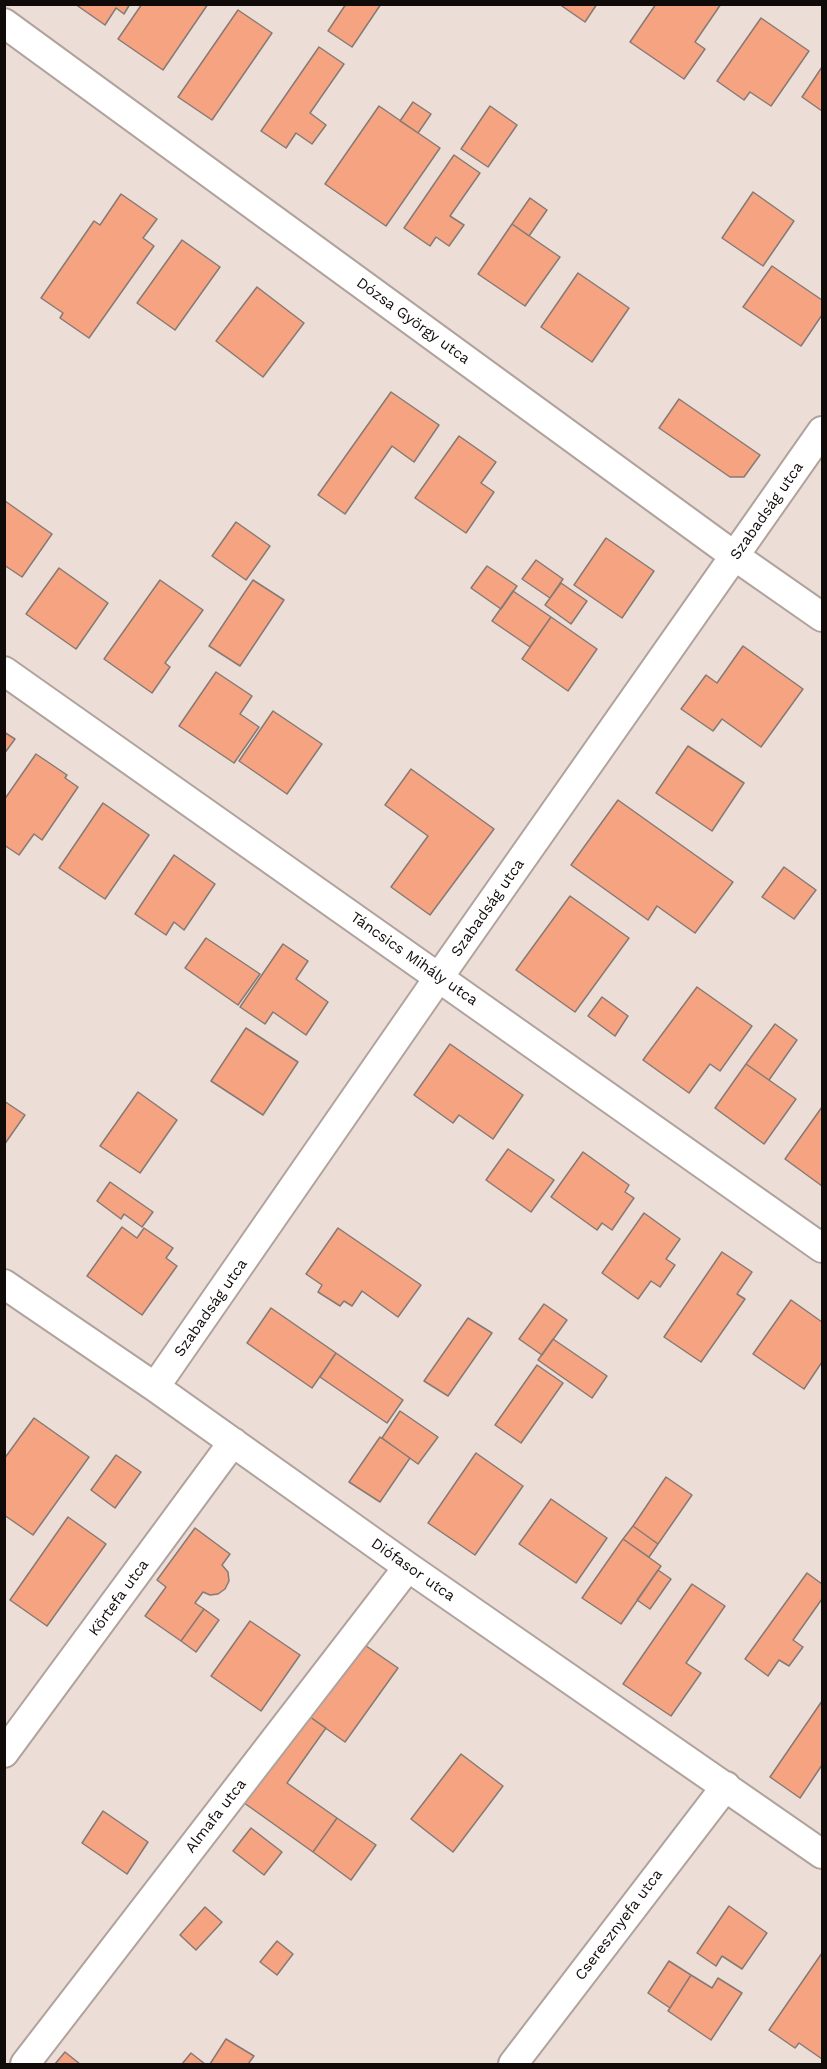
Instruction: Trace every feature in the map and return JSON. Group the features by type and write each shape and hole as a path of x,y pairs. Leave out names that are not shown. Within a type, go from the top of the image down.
{"street":[{"name":"Dózsa György utca","path":"4,23 822,617"},
{"name":"Szabadság utca","path":"155,1387 439,976 822,431"},
{"name":"Táncsics Mihály utca","path":"4,671 822,1248"},
{"name":"Diófasor utca","path":"4,1284 155,1387 408,1567 822,1854"},
{"name":"Körtefa utca","path":"4,1753 233,1442"},
{"name":"Almafa utca","path":"25,2064 408,1567"},
{"name":"Cseresznyefa utca","path":"513,2064 726,1786"}],"building":[{"path":"75,4 130,4 124,14 116,8 105,25"},
{"path":"142,4 208,4 163,70 118,39"},
{"path":"346,4 381,4 352,47 328,31"},
{"path":"559,4 597,4 585,22"},
{"path":"656,4 721,4 695,42 705,49 684,79 630,42"},
{"path":"238,10 272,33 212,120 178,97"},
{"path":"761,18 809,51 771,106 750,92 744,100 717,81"},
{"path":"319,47 344,64 310,113 326,125 312,144 296,133 286,148 261,131"},
{"path":"822,67 822,111 802,97"},
{"path":"413,102 431,114 418,133 400,121"},
{"path":"379,106 440,148 386,226 325,184"},
{"path":"490,106 517,125 488,167 461,149"},
{"path":"454,155 480,173 450,216 464,225 449,246 436,237 430,246 404,228"},
{"path":"753,192 794,221 763,266 722,238"},
{"path":"121,194 157,219 143,238 154,246 89,338 60,318 63,313 41,298 94,221 100,225"},
{"path":"530,198 547,210 529,236 512,224"},
{"path":"512,224 560,257 525,306 478,274"},
{"path":"182,240 220,267 175,330 137,303"},
{"path":"772,266 822,300 822,315 801,346 743,307"},
{"path":"578,273 629,308 592,362 541,327"},
{"path":"257,287 304,323 263,377 216,341"},
{"path":"391,392 439,425 414,462 392,446 345,514 318,495"},
{"path":"679,399 760,455 744,477 730,477 659,428"},
{"path":"459,436 496,462 481,483 494,492 466,533 415,498"},
{"path":"5,501 52,534 22,577 4,565"},
{"path":"236,522 270,546 246,580 212,556"},
{"path":"606,538 654,571 622,618 574,585"},
{"path":"536,560 563,579 550,598 522,579"},
{"path":"487,566 517,586 501,609 471,588"},
{"path":"59,568 108,603 76,649 26,614"},
{"path":"160,580 203,610 165,663 170,667 152,693 104,659"},
{"path":"253,580 284,600 240,666 209,646"},
{"path":"561,583 587,601 571,624 545,605"},
{"path":"513,591 551,617 530,647 492,621"},
{"path":"551,617 597,649 568,691 522,659"},
{"path":"743,646 803,689 761,747 722,719 713,731 681,709 706,675 717,683"},
{"path":"216,672 252,696 240,714 259,727 234,763 179,726"},
{"path":"273,711 322,744 287,794 239,761"},
{"path":"4,732 15,739 4,754"},
{"path":"688,746 744,783 712,831 656,793"},
{"path":"36,754 67,775 65,778 78,787 42,840 34,834 19,855 4,845 4,800"},
{"path":"411,769 494,829 430,915 391,887 428,836 385,805"},
{"path":"618,800 733,882 695,933 657,906 648,920 571,865"},
{"path":"103,803 149,835 105,899 59,868"},
{"path":"174,855 215,884 184,930 174,922 166,935 135,914"},
{"path":"784,867 816,890 794,919 762,897"},
{"path":"570,896 629,938 575,1012 516,970"},
{"path":"206,938 260,974 238,1005 185,968"},
{"path":"283,944 308,961 296,979 328,1002 306,1035 273,1012 265,1024 240,1007"},
{"path":"697,987 752,1026 720,1071 710,1064 689,1093 643,1060"},
{"path":"602,997 628,1016 615,1036 588,1016"},
{"path":"775,1024 797,1040 769,1080 746,1064"},
{"path":"246,1028 298,1062 263,1115 211,1081"},
{"path":"450,1044 523,1095 493,1139 459,1115 453,1123 414,1095"},
{"path":"746,1064 796,1099 764,1144 715,1108"},
{"path":"138,1092 177,1120 140,1173 100,1146"},
{"path":"4,1101 25,1115 4,1145"},
{"path":"822,1107 822,1186 785,1159"},
{"path":"508,1149 554,1180 531,1212 486,1180"},
{"path":"583,1152 629,1185 625,1192 634,1198 612,1230 602,1223 597,1230 551,1197"},
{"path":"110,1182 153,1212 142,1227 124,1214 121,1219 97,1201"},
{"path":"644,1213 680,1239 666,1259 675,1265 660,1287 651,1281 638,1299 602,1273"},
{"path":"122,1227 137,1238 144,1228 173,1248 166,1258 177,1266 142,1315 87,1276"},
{"path":"338,1228 421,1285 398,1317 362,1291 352,1306 344,1301 340,1306 318,1292 322,1285 306,1274"},
{"path":"722,1252 752,1272 737,1294 745,1299 701,1362 664,1337"},
{"path":"791,1300 822,1322 822,1362 804,1389 753,1354"},
{"path":"544,1304 567,1320 542,1355 519,1339"},
{"path":"271,1308 336,1353 312,1388 247,1343"},
{"path":"468,1318 492,1333 448,1396 424,1381"},
{"path":"553,1339 607,1376 592,1398 538,1360"},
{"path":"336,1353 403,1400 387,1423 320,1377"},
{"path":"537,1365 563,1383 521,1443 495,1425"},
{"path":"400,1411 438,1437 418,1464 382,1438"},
{"path":"34,1418 89,1457 33,1535 4,1515 4,1459"},
{"path":"380,1437 410,1458 380,1502 349,1482"},
{"path":"476,1453 523,1486 475,1555 428,1523"},
{"path":"116,1455 141,1472 115,1508 91,1490"},
{"path":"666,1477 692,1495 658,1544 633,1526"},
{"path":"551,1499 607,1538 576,1583 519,1544"},
{"path":"68,1517 106,1544 47,1626 10,1600"},
{"path":"633,1526 658,1544 649,1557 623,1539"},
{"path":"195,1528 230,1554 222,1565 228,1572 229,1581 225,1589 218,1594 210,1595 203,1592 195,1603 204,1609 181,1641 145,1616 166,1587 157,1580"},
{"path":"623,1539 661,1566 621,1624 582,1598"},
{"path":"658,1570 671,1579 650,1609 637,1600"},
{"path":"807,1573 822,1584 822,1599 793,1640 803,1647 789,1666 779,1660 768,1676 745,1659"},
{"path":"692,1584 725,1606 686,1663 701,1673 671,1716 623,1684"},
{"path":"204,1609 219,1620 196,1652 181,1641"},
{"path":"250,1621 300,1655 261,1711 211,1676"},
{"path":"356,1639 398,1668 345,1742 303,1712"},
{"path":"822,1701 822,1765 800,1798 770,1777"},
{"path":"303,1712 326,1728 287,1783 337,1818 313,1852 240,1800"},
{"path":"461,1754 503,1786 453,1852 411,1819"},
{"path":"103,1811 148,1842 127,1874 82,1843"},
{"path":"337,1818 376,1845 351,1880 313,1852"},
{"path":"251,1828 282,1852 264,1875 233,1851"},
{"path":"729,1906 767,1933 742,1969 722,1956 716,1966 697,1953"},
{"path":"205,1907 222,1922 196,1950 180,1935"},
{"path":"277,1941 293,1954 277,1975 260,1962"},
{"path":"822,1953 822,2059 799,2043 795,2048 769,2030"},
{"path":"669,1961 691,1975 670,2008 648,1993"},
{"path":"691,1975 712,1988 718,1978 742,1993 711,2040 668,2011"},
{"path":"226,2039 254,2056 248,2064 210,2064"},
{"path":"65,2052 80,2064 55,2064"},
{"path":"191,2053 205,2064 182,2064"}]}
